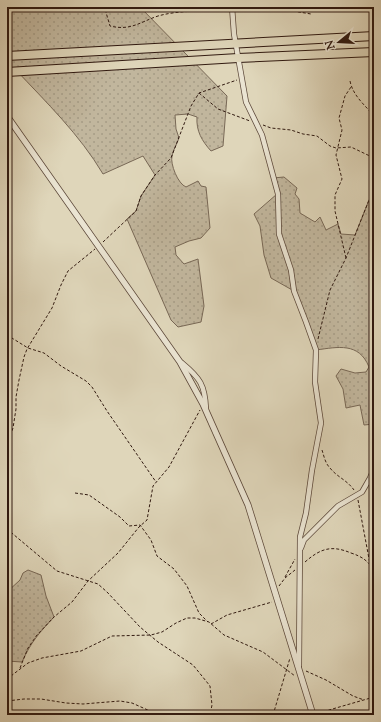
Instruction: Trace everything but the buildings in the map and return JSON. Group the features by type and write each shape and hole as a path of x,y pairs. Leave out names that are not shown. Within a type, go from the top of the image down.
{"highway":[{"path":"7,56 374,36"},
{"path":"7,72 238,58 374,52"}],"street":[{"path":"232,9 238,58 246,102 262,136 278,194 279,234 291,270 294,291 316,350 315,382 322,423 312,470 306,513 300,537 299,668"},
{"path":"7,116 180,362 204,407 248,505 313,715"},
{"path":"300,548 304,540 338,506 362,492 374,469"}],"path":[{"path":"96,7 105,9 110,26 121,29 141,24 158,16 232,9 287,10 311,14"},
{"path":"350,81 351,87 364,106 374,116"},
{"path":"346,258 335,211 335,196 342,179 336,155 342,130 339,118 345,96 351,87"},
{"path":"199,93 218,109 234,116 271,128 291,130 317,136 330,146 338,148 351,147 374,158"},
{"path":"316,350 321,322 330,290 346,258 369,200 374,192"},
{"path":"7,335 28,348 44,353 61,366 86,381 92,387 156,482"},
{"path":"20,668 28,648 37,635 54,617 72,602 88,581 118,553 147,520 152,491 156,482 168,467 204,407"},
{"path":"75,493 89,495 129,526 141,526 151,540 157,556 174,569 187,586 199,613 224,634 263,652 304,684"},
{"path":"7,529 33,550 50,567 57,571 98,584 140,627 158,642 193,665 210,686 210,715"},
{"path":"275,591 285,578 300,548"},
{"path":"285,578 317,553 326,549 334,548 342,549 365,558 374,569"},
{"path":"211,624 227,615 278,600"},
{"path":"7,679 28,663 42,658 82,651 112,636 150,635 162,632 187,618 195,618 209,622"},
{"path":"273,715 293,648"},
{"path":"299,668 364,700"},
{"path":"371,698 374,681"},
{"path":"319,715 330,710 374,697"},
{"path":"7,701 42,699 66,704 120,701 132,703 160,715"},
{"path":"193,715 210,712 225,712 233,715"}],"shaded area":[{"path":"7,7 140,7 227,96 223,146 211,151 200,136 197,117 188,114 175,115 176,129 179,138 172,156 172,164 175,173 180,182 186,187 198,181 201,186 206,187 210,228 201,238 175,247 176,255 184,264 198,259 204,306 201,322 178,327 171,320 127,219 136,211 141,196 155,175 143,156 103,174 84,146 62,119 15,69 7,65"},
{"path":"284,177 297,188 295,194 299,199 300,213 315,222 320,217 326,230 338,224 341,234 355,235 369,200 374,193 374,424 364,425 360,405 346,408 343,389 336,376 341,369 355,373 366,372 369,367 365,359 360,353 347,348 340,347 316,350 294,291 271,278 264,255 260,226 254,214 277,194 273,178"},
{"path":"28,570 41,575 46,596 54,617 36,638 22,662 7,661 7,592 20,580 23,573"}]}
